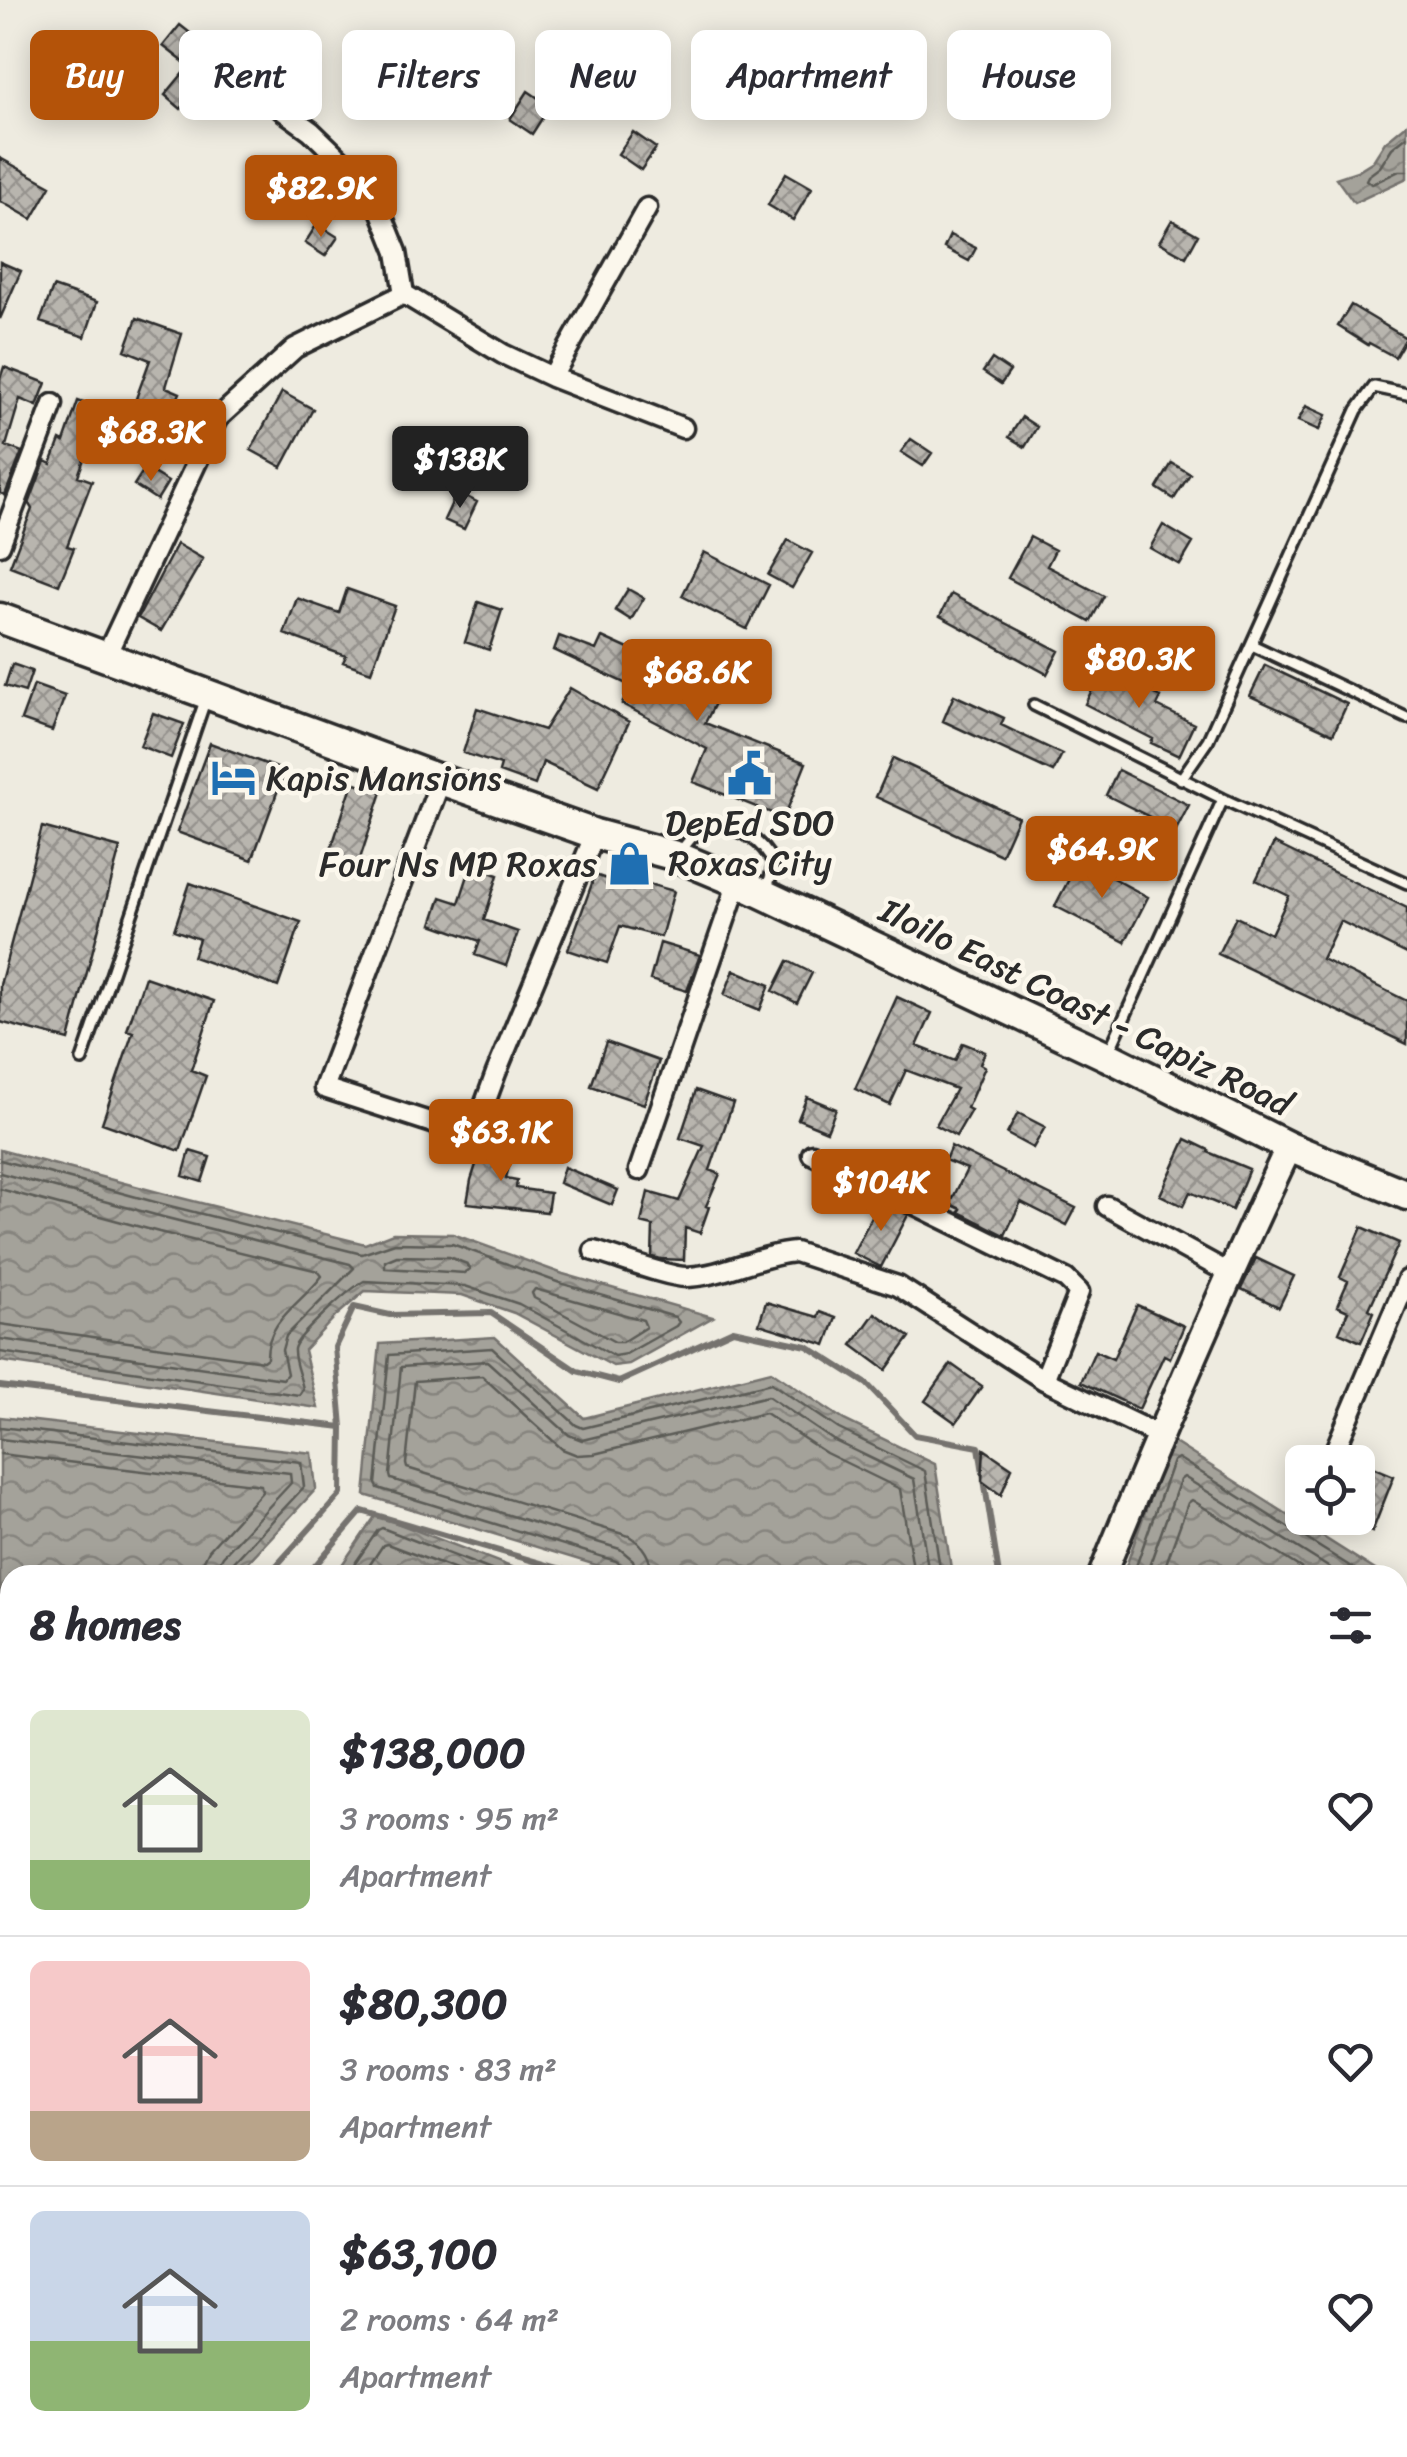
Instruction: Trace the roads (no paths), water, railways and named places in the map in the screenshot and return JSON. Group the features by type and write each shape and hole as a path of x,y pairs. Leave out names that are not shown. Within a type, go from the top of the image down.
{"main road":[{"name":"Iloilo East Coast - Capiz Road","path":"1,620 595,834 676,856 1107,1056 1289,1146 1407,1195"},
{"path":"1106,1565 1229,1273 1289,1146"}],"street":[{"path":"296,120 372,190 397,252 404,294 503,354 683,428"},
{"path":"552,377 647,208"},
{"path":"105,658 217,419 295,348 404,294"},
{"path":"0,544 54,404"},
{"path":"441,780 324,1088 473,1136 595,834"},
{"path":"639,1170 738,882"},
{"path":"812,1154 1066,1280 1079,1292 1044,1380"},
{"path":"1107,1206 1229,1273"},
{"path":"594,1251 683,1277 711,1274 796,1252 898,1286 1044,1380 1158,1436"},
{"path":"1337,1445 1407,1280"}],"lane":[{"path":"1182,779 1208,740 1357,410 1374,387 1407,394"},
{"path":"1252,645 1407,718"},
{"path":"82,1060 207,696"},
{"path":"1034,705 1223,799 1407,883"},
{"path":"1107,1056 1223,799"},
{"path":"676,856 692,837 719,825 743,832 764,845 774,864 765,895"}],"water":[{"path":"1407,124 1407,178 1354,203 1336,178 1373,161 1385,142"},
{"path":"0,1150 365,1244 393,1233 453,1234 563,1274 713,1317 629,1364 613,1366 514,1313 462,1295 365,1291 304,1350 318,1408 0,1361"},
{"path":"495,1337 584,1418 771,1371 844,1420 935,1464 950,1565 596,1565 365,1495 380,1344"},
{"path":"0,1417 312,1453 316,1489 245,1565 0,1565"},
{"path":"1170,1440 1285,1513 1285,1535 1320,1535 1367,1565 1126,1565"},
{"path":"376,1515 506,1565 342,1565"}],"waterway":[{"path":"0,1386 342,1427 335,1347 354,1307 390,1315 491,1313 577,1371 619,1382 733,1330 807,1346 867,1384 915,1435 979,1447 997,1565"},
{"path":"277,1565 341,1494 342,1427"},
{"path":"316,1565 362,1511 548,1565"}],"place":[{"name":"DepEd SDO Roxas City","path":"750,773"},
{"name":"Kapis Mansions","path":"233,778"},
{"name":"Four Ns MP Roxas","path":"630,864"}]}
